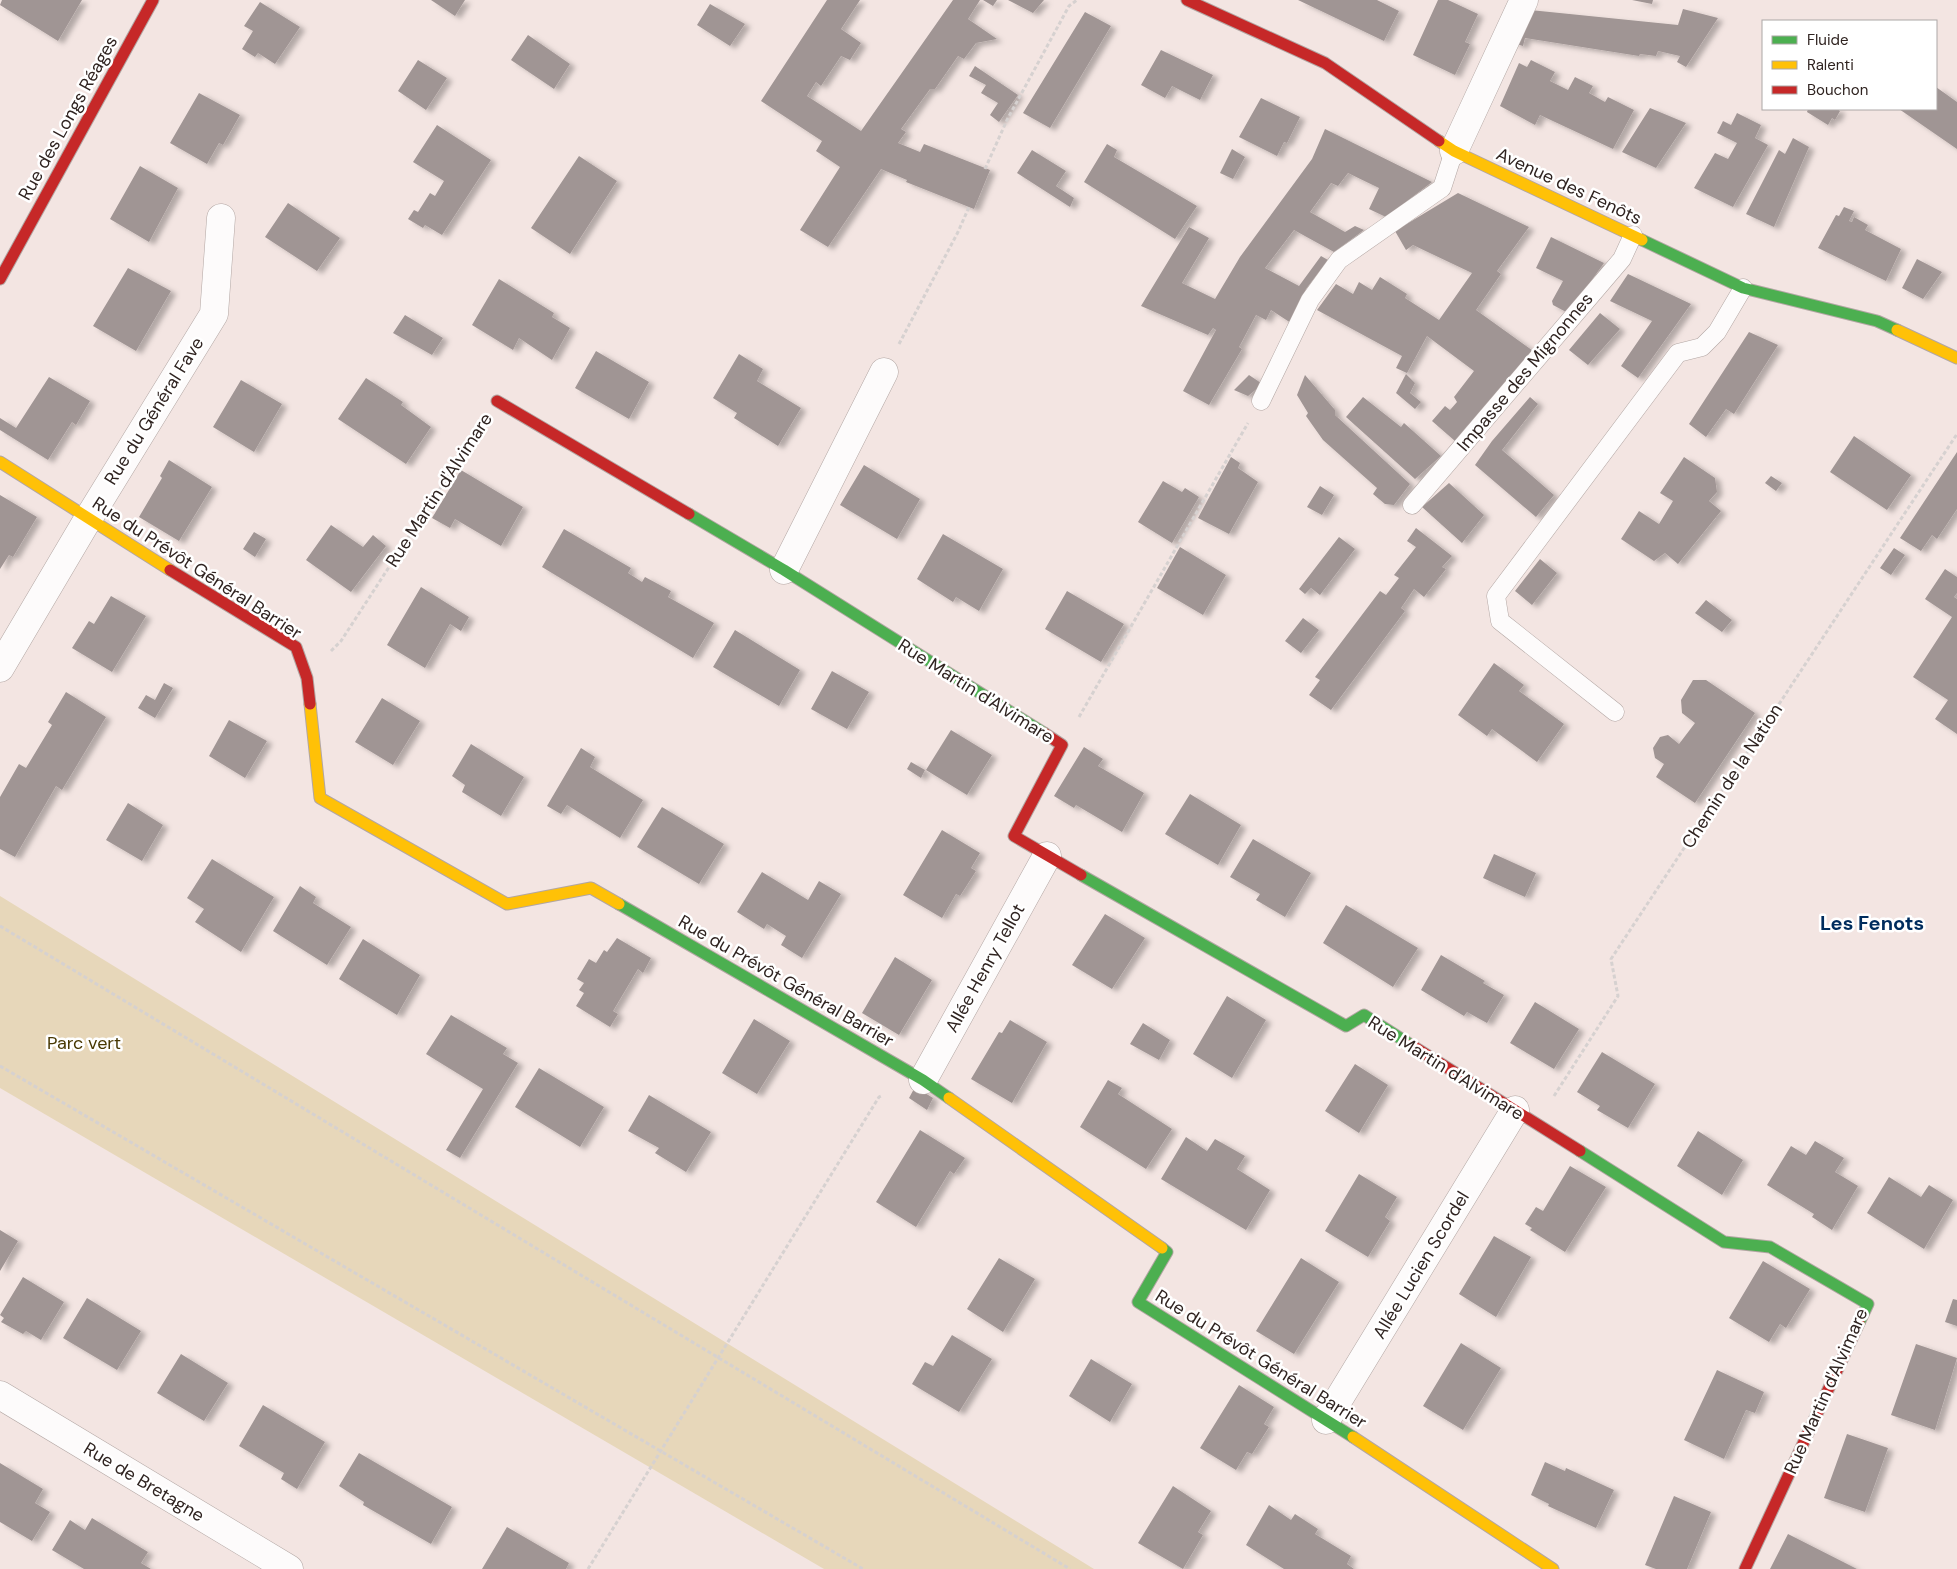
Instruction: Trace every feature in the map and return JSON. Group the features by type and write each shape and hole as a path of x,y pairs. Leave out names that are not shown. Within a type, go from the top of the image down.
{"street":[{"name":"Rue des Longs Réages","path":"0,279 153,0"},
{"name":"Avenue des Fenôts","path":"1187,0 1325,63 1454,151 1744,288 1877,321 1957,358"},
{"path":"1454,151 1524,0"},
{"name":"Rue du Général Fave","path":"0,668 88,519 214,314 221,218"},
{"path":"784,570 884,372"},
{"name":"Rue Martin d'Alvimare","path":"496,401 784,570 1062,745 1014,836 1346,1026 1364,1015 1724,1242 1770,1247 1868,1304 1744,1569"},
{"name":"Rue du Prévôt Général Barrier","path":"0,462 88,519 296,647 308,678 320,798 507,904 591,888 923,1080 1168,1252 1138,1302 1326,1420 1553,1569"},
{"name":"Allée Henry Tellot","path":"923,1080 1047,856"},
{"name":"Allée Lucien Scordel","path":"1326,1420 1526,1117"},
{"name":"Rue de Bretagne","path":"0,1395 289,1569"}],"lane":[{"path":"1261,401 1310,300 1339,260 1442,188 1454,151"},
{"name":"Impasse des Mignonnes","path":"1412,505 1622,259 1633,235"},
{"path":"1615,712 1500,621 1496,596 1678,353 1702,347 1717,332 1744,288"}],"path":[{"path":"984,169 1007,120 1069,6 1077,0"},
{"path":"884,372 958,232 969,207"},
{"name":"Rue Martin d'Alvimare","path":"308,678 340,640 496,401"},
{"path":"1062,745 1261,401"},
{"name":"Chemin de la Nation","path":"1526,1117 1618,996 1612,959 1957,434"},
{"path":"0,926 1070,1569"},
{"path":"0,1066 863,1569"},
{"path":"588,1569 879,1097"}],"green space":[{"name":"Parc vert","path":"0,896 1094,1569 824,1569 0,1088"}],"building":[{"path":"2,0 82,0 58,41 0,5"},
{"path":"431,0 465,0 455,16"},
{"path":"827,0 860,0 841,29 861,43 850,60 841,56 821,86 816,82 807,96 861,131 953,0 980,0 968,19 997,39 976,43 964,59 958,56 935,89 930,89 901,129 906,132 898,143 920,152 924,144 990,170 974,209 906,182 907,180 881,169 828,247 800,230 840,167 816,151 822,141 761,101"},
{"path":"983,0 997,0 993,6"},
{"path":"1008,0 1044,0 1033,13"},
{"path":"1298,0 1377,0 1399,11 1384,41"},
{"path":"1438,0 1448,0 1478,14 1465,42 1470,44 1455,75 1413,55"},
{"path":"1632,0 1653,0 1652,4"},
{"path":"260,2 300,27 275,64 258,53 255,57 242,49 253,31 244,26"},
{"path":"710,4 745,24 730,46 697,25"},
{"path":"1683,9 1718,18 1686,67 1677,62 1680,56 1658,51 1656,56 1640,54 1639,56 1525,38 1523,46 1513,43 1530,10 1678,25"},
{"path":"1085,12 1111,26 1050,128 1023,113"},
{"path":"528,35 570,64 554,89 511,60"},
{"path":"1161,50 1213,75 1200,100 1172,86 1165,98 1141,85"},
{"path":"418,60 447,78 426,110 398,91"},
{"path":"1531,60 1555,72 1550,81 1568,90 1575,77 1593,86 1589,93 1605,102 1608,97 1634,110 1613,149 1540,115 1535,125 1500,106 1519,63 1527,67"},
{"path":"975,66 1018,95 999,122 990,115 998,103 981,93 986,85 969,76"},
{"path":"1937,88 1957,102 1957,149 1900,110 1937,110"},
{"path":"199,93 240,115 223,145 219,143 207,164 170,143"},
{"path":"1261,98 1300,117 1287,143 1284,142 1277,156 1239,137"},
{"path":"1650,108 1686,123 1656,168 1622,152"},
{"path":"1808,110 1840,111 1835,120 1832,118 1828,125 1807,112"},
{"path":"1737,113 1761,125 1755,138 1768,145 1733,207 1694,188 1715,153 1728,159 1737,143 1717,133 1723,121 1731,125"},
{"path":"437,125 491,160 442,235 425,225 423,228 408,219 414,210 418,212 430,193 435,196 444,181 413,162"},
{"path":"1325,129 1432,182 1386,217 1369,209 1379,188 1348,173 1338,186 1331,183 1310,212 1345,232 1355,226 1364,230 1334,252 1294,230 1265,268 1299,286 1321,256 1328,260 1306,289 1291,323 1271,310 1266,320 1256,315 1239,347 1242,349 1209,405 1183,391 1216,330 1213,328 1208,335 1141,306 1189,227 1209,238 1182,283 1215,299 1240,257 1312,159"},
{"path":"1793,138 1809,147 1774,227 1746,214 1779,150 1785,154"},
{"path":"1107,144 1117,150 1114,157 1197,206 1175,239 1084,182"},
{"path":"1232,149 1245,157 1233,179 1220,173"},
{"path":"1032,150 1066,171 1056,186 1074,198 1070,207 1017,173"},
{"path":"579,156 617,181 570,254 531,228"},
{"path":"140,166 178,188 149,242 110,219"},
{"path":"1458,193 1529,227 1497,271 1501,274 1476,310 1536,353 1472,429 1468,425 1455,441 1432,421 1445,406 1450,410 1457,402 1454,397 1474,371 1427,336 1407,373 1396,368 1402,356 1317,310 1336,284 1353,294 1359,282 1372,290 1380,277 1407,294 1405,298 1439,320 1472,273 1413,245 1406,250 1395,231"},
{"path":"288,203 340,238 317,271 265,237"},
{"path":"1844,207 1854,211 1849,221 1852,222 1854,217 1868,225 1865,230 1901,249 1886,281 1818,248 1836,215 1839,216"},
{"path":"1551,237 1604,263 1568,313 1553,305 1552,301 1563,281 1536,268"},
{"path":"1917,259 1942,272 1923,299 1902,288"},
{"path":"128,268 171,291 136,351 93,326"},
{"path":"1628,274 1691,304 1638,378 1621,366 1652,321 1610,301"},
{"path":"499,279 554,313 552,317 570,328 552,360 519,338 513,350 472,325"},
{"path":"1600,313 1620,329 1588,365 1569,350"},
{"path":"405,315 443,338 432,355 393,333"},
{"path":"1749,332 1778,345 1734,414 1726,409 1706,437 1689,424"},
{"path":"596,351 649,382 629,419 575,388"},
{"path":"739,354 763,369 757,381 801,408 778,446 734,418 737,413 713,398"},
{"path":"1406,374 1415,383 1410,393 1421,402 1415,409 1396,393"},
{"path":"1249,375 1261,383 1259,387 1248,396 1234,390"},
{"path":"1305,375 1335,410 1335,415 1410,484 1394,505 1385,504 1373,494 1377,488 1323,440 1306,416 1308,413 1297,395"},
{"path":"49,377 90,401 76,425 72,422 48,460 0,430 0,418 16,428"},
{"path":"366,378 403,402 401,405 431,427 406,464 338,419"},
{"path":"241,380 282,404 254,452 213,427"},
{"path":"1363,397 1401,427 1404,423 1441,456 1415,479 1346,417"},
{"path":"1530,397 1538,404 1502,450 1554,495 1536,517 1475,465 1492,441"},
{"path":"1854,436 1911,475 1887,510 1830,472"},
{"path":"1957,452 1957,509 1937,539 1932,535 1921,551 1900,538"},
{"path":"1231,457 1240,463 1238,468 1258,482 1229,534 1198,518"},
{"path":"1684,457 1715,478 1717,492 1709,501 1721,511 1678,564 1665,553 1654,561 1621,539 1639,511 1659,524 1673,501 1660,493"},
{"path":"169,460 212,487 179,541 139,517 162,478 160,476"},
{"path":"864,465 920,499 897,539 840,505"},
{"path":"461,470 523,507 501,546 455,519 450,528 432,518"},
{"path":"1771,476 1782,483 1776,491 1765,483"},
{"path":"1163,481 1182,492 1185,488 1199,497 1172,543 1138,522"},
{"path":"1449,483 1484,515 1462,543 1422,507"},
{"path":"1320,486 1334,495 1322,515 1307,507"},
{"path":"0,495 37,517 13,557 9,555 0,569"},
{"path":"331,525 363,547 373,535 386,546 351,592 306,560"},
{"path":"1416,528 1452,556 1442,567 1446,569 1424,597 1414,589 1401,608 1405,611 1331,710 1309,695 1320,680 1315,677 1380,591 1386,595 1399,578 1394,575 1416,547 1407,541"},
{"path":"564,529 631,568 628,573 642,582 645,577 671,591 668,597 714,623 693,658 542,567"},
{"path":"254,532 266,539 255,557 243,549"},
{"path":"943,534 1003,569 979,611 956,597 953,602 917,579"},
{"path":"1339,537 1355,549 1320,595 1311,588 1305,594 1299,589"},
{"path":"1180,547 1226,575 1203,615 1157,588"},
{"path":"1894,548 1905,555 1891,575 1880,568"},
{"path":"1540,559 1557,573 1532,605 1515,591"},
{"path":"1945,569 1957,577 1957,593 1954,597 1957,599 1957,734 1935,719 1948,700 1913,677 1952,617 1925,599"},
{"path":"421,587 469,617 461,631 450,624 425,668 387,645"},
{"path":"1067,591 1124,624 1101,662 1045,629"},
{"path":"111,596 146,616 112,672 72,648 89,621 94,624"},
{"path":"1706,600 1732,620 1722,632 1695,613"},
{"path":"1303,618 1319,630 1301,653 1285,641"},
{"path":"735,630 800,670 779,706 713,667"},
{"path":"1494,663 1524,685 1519,691 1564,724 1537,762 1492,729 1487,736 1458,715"},
{"path":"832,671 869,692 847,729 811,709"},
{"path":"1693,680 1706,680 1755,713 1695,803 1656,777 1664,764 1655,758 1653,748 1660,737 1668,735 1679,744 1695,723 1682,713 1681,700"},
{"path":"164,683 173,688 155,718 138,708 146,695 155,700"},
{"path":"66,692 106,717 62,790 56,786 15,857 0,849 0,797 19,764 26,768 52,725 48,722"},
{"path":"382,698 420,721 393,765 355,742"},
{"path":"229,720 267,741 245,778 209,756"},
{"path":"951,730 992,755 967,795 926,770"},
{"path":"471,744 524,777 501,816 462,792 465,785 452,776"},
{"path":"1084,747 1103,759 1098,766 1144,793 1122,832 1076,805 1074,808 1054,796"},
{"path":"581,748 595,757 590,767 643,800 620,838 567,805 561,814 547,806"},
{"path":"911,762 925,770 921,778 907,769"},
{"path":"1190,794 1241,825 1218,865 1165,834"},
{"path":"128,803 163,825 142,861 106,840"},
{"path":"662,807 724,844 699,884 637,847"},
{"path":"942,830 980,853 971,868 976,871 960,896 956,894 942,918 903,895"},
{"path":"1253,839 1311,873 1285,917 1256,900 1260,894 1230,877"},
{"path":"1494,854 1536,873 1525,897 1483,878"},
{"path":"212,859 274,897 241,952 195,922 204,909 187,898"},
{"path":"762,872 808,900 819,881 841,894 802,958 781,945 786,936 767,924 764,929 737,912"},
{"path":"300,886 316,897 313,903 351,927 327,965 273,931"},
{"path":"1346,905 1418,948 1393,987 1323,943"},
{"path":"1105,914 1145,938 1112,989 1072,965"},
{"path":"617,938 651,958 643,973 638,969 613,1011 618,1014 610,1027 576,1006 584,993 579,990 584,983 577,979 589,959 596,963 604,950 607,952"},
{"path":"363,939 420,975 397,1015 339,979"},
{"path":"1441,955 1485,981 1483,983 1504,995 1487,1023 1467,1012 1464,1016 1421,990"},
{"path":"895,957 932,980 899,1035 862,1013"},
{"path":"1227,996 1266,1020 1232,1078 1193,1054"},
{"path":"1535,1002 1579,1029 1554,1069 1510,1043"},
{"path":"451,1015 507,1048 503,1054 518,1063 460,1158 446,1150 483,1089 426,1054"},
{"path":"754,1019 790,1041 757,1094 722,1073"},
{"path":"1010,1020 1047,1042 1012,1103 971,1079 999,1032 1002,1033"},
{"path":"1143,1023 1170,1040 1159,1060 1130,1044"},
{"path":"1602,1052 1655,1084 1628,1128 1597,1110 1600,1106 1577,1092"},
{"path":"1355,1064 1388,1085 1359,1133 1325,1111"},
{"path":"539,1068 604,1107 580,1147 515,1107"},
{"path":"1108,1080 1122,1088 1118,1094 1172,1129 1146,1169 1080,1127"},
{"path":"915,1087 933,1098 927,1110 909,1098"},
{"path":"649,1095 711,1132 686,1172 655,1153 659,1148 628,1131"},
{"path":"920,1130 965,1158 954,1174 950,1171 916,1227 876,1202"},
{"path":"1698,1131 1743,1160 1722,1195 1677,1166"},
{"path":"1186,1137 1207,1151 1215,1139 1245,1156 1237,1169 1270,1190 1246,1230 1161,1179"},
{"path":"1815,1141 1844,1158 1835,1172 1858,1186 1832,1230 1812,1217 1814,1214 1767,1185 1791,1146 1806,1155"},
{"path":"1570,1166 1606,1187 1565,1252 1530,1230 1532,1228 1525,1224 1536,1207 1543,1211"},
{"path":"1359,1174 1397,1197 1385,1217 1390,1221 1368,1257 1325,1231"},
{"path":"1889,1177 1921,1197 1929,1185 1953,1200 1924,1249 1867,1213"},
{"path":"0,1230 18,1241 0,1271"},
{"path":"1494,1236 1531,1257 1496,1317 1459,1294"},
{"path":"999,1258 1035,1279 1003,1332 967,1309"},
{"path":"1301,1258 1339,1282 1294,1354 1256,1331"},
{"path":"1763,1261 1810,1289 1786,1328 1780,1324 1769,1342 1729,1318"},
{"path":"23,1277 64,1302 41,1340 26,1331 23,1334 1,1322 4,1318 0,1315"},
{"path":"87,1298 141,1331 117,1370 63,1338"},
{"path":"1953,1299 1957,1300 1957,1326 1945,1322"},
{"path":"952,1335 992,1359 959,1412 912,1384 925,1362 933,1366"},
{"path":"1461,1343 1501,1368 1463,1430 1423,1406"},
{"path":"1916,1344 1957,1358 1935,1430 1891,1415"},
{"path":"181,1354 228,1383 204,1421 157,1393"},
{"path":"1091,1359 1132,1384 1110,1422 1069,1396"},
{"path":"1717,1370 1764,1392 1755,1413 1746,1410 1724,1459 1684,1440"},
{"path":"1239,1385 1274,1407 1264,1424 1269,1427 1252,1454 1247,1452 1236,1470 1200,1448"},
{"path":"263,1405 325,1442 297,1489 281,1479 284,1473 239,1446"},
{"path":"1847,1434 1888,1448 1865,1512 1824,1498"},
{"path":"359,1453 452,1507 431,1544 363,1505 364,1502 339,1486"},
{"path":"1545,1462 1565,1471 1566,1468 1614,1490 1596,1528 1548,1506 1549,1504 1531,1495"},
{"path":"0,1463 43,1489 35,1503 50,1512 32,1541 0,1522"},
{"path":"1173,1486 1211,1511 1198,1532 1203,1535 1183,1569 1138,1543"},
{"path":"1674,1496 1711,1512 1687,1569 1656,1569 1645,1565"},
{"path":"1269,1505 1291,1520 1295,1514 1318,1529 1315,1534 1351,1556 1347,1564 1354,1569 1284,1569 1246,1545"},
{"path":"92,1518 148,1552 141,1563 151,1569 84,1569 52,1550 70,1520 85,1530"},
{"path":"507,1527 569,1563 566,1569 482,1569"},
{"path":"1788,1534 1857,1569 1770,1569"}],"traffic: fast":[{"path":"1642,240 1743,288 1877,321 1897,330"},
{"path":"689,514 784,570 1044,733"},
{"path":"1081,875 1346,1026 1364,1015 1411,1045"},
{"path":"619,904 923,1080 949,1098"},
{"path":"1580,1151 1724,1242 1770,1247 1868,1304 1859,1323"},
{"path":"1162,1248 1167,1252 1138,1302 1353,1437"}],"traffic: slow":[{"path":"1439,141 1454,151 1642,240"},
{"path":"1897,330 1957,358"},
{"path":"0,462 170,570"},
{"path":"310,704 320,798 507,904 591,888 619,904"},
{"path":"949,1098 1162,1248"},
{"path":"1353,1437 1553,1569"}],"traffic: jam":[{"path":"0,279 153,0"},
{"path":"1187,0 1325,63 1439,141"},
{"path":"497,401 689,514"},
{"path":"170,570 296,647 307,678 310,704"},
{"path":"1044,733 1062,745 1014,836 1081,875"},
{"path":"1411,1045 1580,1151"},
{"path":"1745,1569 1859,1323"}],"district":[{"name":"Les Fenots","path":"1872,923"}]}
